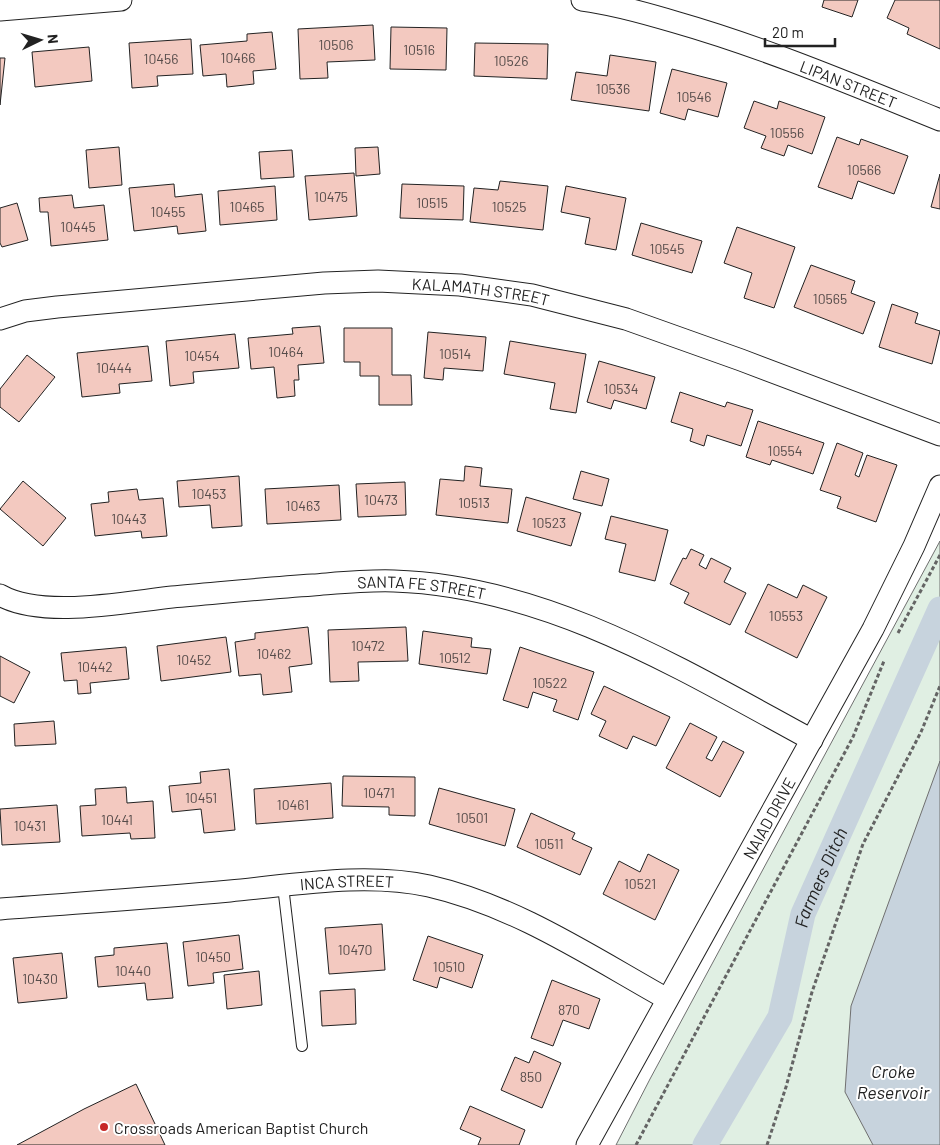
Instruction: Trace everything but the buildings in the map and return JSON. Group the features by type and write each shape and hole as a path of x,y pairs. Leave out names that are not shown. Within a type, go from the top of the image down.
{"street":[{"path":"0,10 121,0"},
{"name":"LIPAN STREET","path":"582,0 645,14 724,36 802,64 940,120"},
{"name":"KALAMATH STREET","path":"0,320 25,311 57,306 324,282 378,281 460,286 532,295 626,319 940,435"},
{"name":"NAIAD DRIVE","path":"587,1145 872,629 914,546 940,486"},
{"name":"SANTA FE STREET","path":"0,595 20,603 68,607 250,590 394,581 481,592 543,608 619,638 812,740"},
{"name":"INCA STREET","path":"0,909 367,880 405,882 471,898 523,919 667,999"}],"lane":[{"path":"282,886 302,1046"}],"path":[{"path":"898,634 940,556"},
{"path":"636,1145 853,737 884,660"},
{"path":"767,1145 786,1087 812,992 863,844 921,732 940,686"}],"green space":[{"path":"940,541 940,1145 616,1145 650,1079"}],"water":[{"name":"Croke Reservoir","path":"940,761 940,1145 873,1145 845,1092 851,1006"}],"waterway":[{"name":"Farmers Ditch","path":"705,1145 780,1017 803,914 940,609"}],"place":[{"name":"Crossroads American Baptist Church","path":"104,1127"}]}
